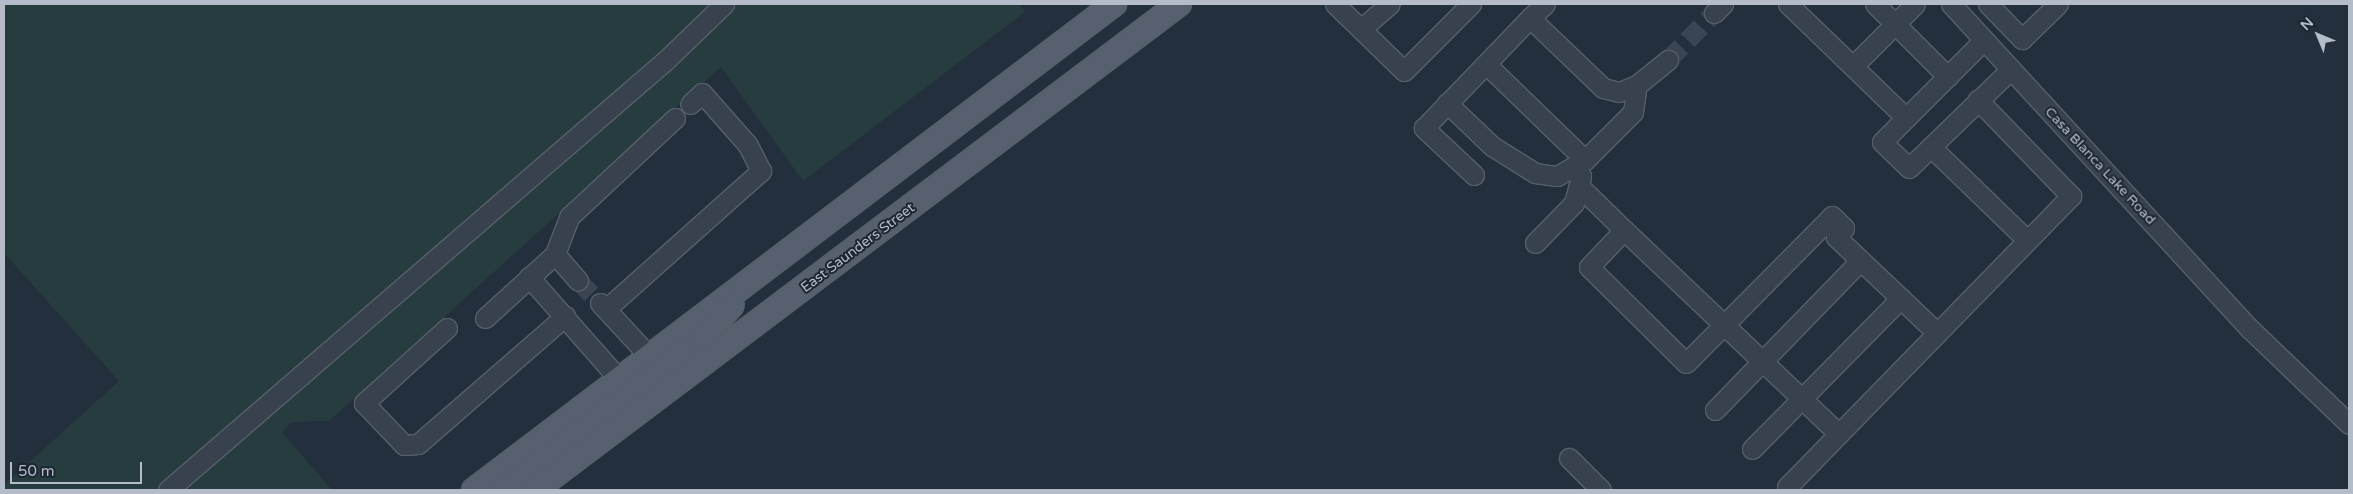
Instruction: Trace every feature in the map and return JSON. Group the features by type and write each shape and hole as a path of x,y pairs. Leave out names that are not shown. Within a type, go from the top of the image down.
{"main road":[{"path":"474,490 1114,4"},
{"name":"East Saunders Street","path":"535,490 1179,4"},
{"path":"504,490 700,340 756,274"}],"street":[{"path":"168,490 666,60 724,4"},
{"path":"1335,4 1404,71 1471,4"},
{"path":"1361,29 1390,4"},
{"path":"1474,174 1424,128 1545,4"},
{"path":"1788,4 1854,65 1906,118"},
{"path":"1875,4 1948,77"},
{"path":"1854,65 1915,4"},
{"name":"Casa Blanca Lake Road","path":"1951,4 2250,329 2349,424"},
{"path":"1988,4 2022,39 2058,4"},
{"path":"1530,18 1602,88 1619,92 1637,85 1668,60"},
{"path":"1984,40 1882,142 1909,168 2011,69"},
{"path":"1486,64 1585,160"},
{"path":"1447,103 1492,146 1535,173 1557,176 1585,160 1633,112 1637,85"},
{"path":"648,356 603,306 761,170 747,144 702,93 690,104"},
{"path":"1787,487 1936,332 2071,196 1978,100"},
{"path":"485,318 554,254 569,217 675,118"},
{"path":"1931,147 2028,240"},
{"path":"1535,243 1574,204 1585,160"},
{"path":"1579,186 1839,434"},
{"path":"1624,230 1589,267 1686,363 1832,216 1844,228 1836,237 1936,332"},
{"path":"554,254 578,280"},
{"path":"1715,410 1860,261"},
{"path":"529,277 619,379"},
{"path":"1752,449 1901,298"},
{"path":"447,328 364,403 404,445 418,444 565,316"},
{"path":"1568,458 1601,490"}],"green space":[{"path":"4,4 1019,4 1025,12 803,181 721,67 329,421 292,422 282,432 332,490 4,490 4,485 119,381 4,253"}],"tunnel":[{"path":"1668,60 1714,13"},
{"path":"578,280 600,303"}]}
